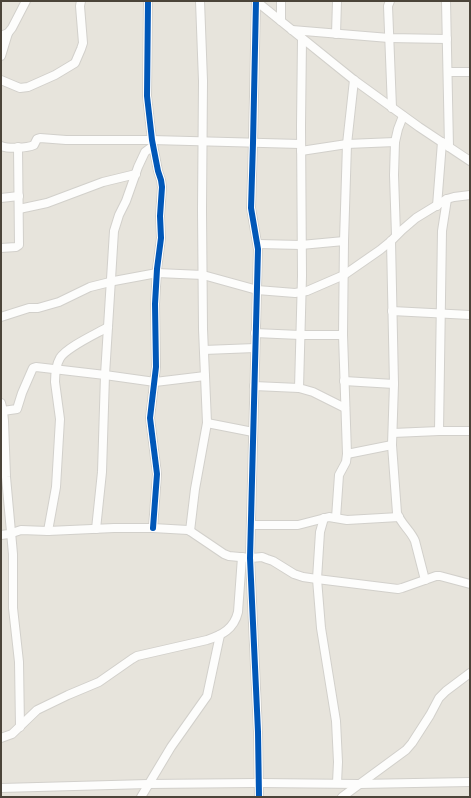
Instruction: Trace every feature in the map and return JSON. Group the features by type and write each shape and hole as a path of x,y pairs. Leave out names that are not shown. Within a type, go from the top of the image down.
{"street":[{"path":"1,56 4,35 14,26 26,1"},
{"path":"1,80 20,88 28,87 55,75 75,63 83,43 80,6 81,1"},
{"path":"148,1 147,96 152,143 162,187 160,216 161,238 155,304 155,382 150,418 157,474 153,528"},
{"path":"190,531 195,489 207,423 204,350 202,210 203,64 200,1"},
{"path":"256,1 354,80 470,162"},
{"path":"1,738 12,734 37,710 95,684 137,656 207,640 220,635 236,620 250,525 258,244 251,208 256,1"},
{"path":"281,1 281,21"},
{"path":"336,1 336,34"},
{"path":"390,1 388,6 392,108"},
{"path":"437,206 446,145 448,72 446,1"},
{"path":"292,30 389,38 447,39"},
{"path":"299,388 302,39"},
{"path":"448,72 470,72"},
{"path":"336,518 339,475 346,462 347,454 343,335 344,242 347,144 354,80"},
{"path":"403,116 395,142 392,311 394,384 392,445 397,513 413,536 425,580"},
{"path":"1,146 7,148 32,146 37,139 40,138 152,143 202,141 253,143 301,148 395,142"},
{"path":"96,529 102,472 105,375 115,228 145,152 152,143"},
{"path":"1,248 16,247 19,245 18,147"},
{"path":"19,209 47,203 103,182 136,174"},
{"path":"1,198 19,196"},
{"path":"1,316 29,308 38,308 59,302 84,290 111,282 157,273 203,275 257,290 301,292 310,290 344,275 380,250 416,218 447,199 470,196"},
{"path":"439,431 442,313 442,231 447,199"},
{"path":"258,244 301,245 344,242"},
{"path":"392,311 470,315"},
{"path":"48,531 56,487 60,419 55,382 56,369 60,359 68,350 108,327"},
{"path":"255,333 343,335"},
{"path":"204,350 255,348"},
{"path":"20,727 19,662 13,608 12,533 3,451 2,407 17,409 33,368 40,367 155,382 205,376"},
{"path":"344,381 394,384"},
{"path":"254,386 299,388 313,392 345,408"},
{"path":"207,423 253,432"},
{"path":"393,433 439,431 470,432"},
{"path":"347,454 392,445"},
{"path":"250,525 293,526 328,517 347,520 399,517"},
{"path":"324,518 320,532 317,579 323,642 336,721 338,783"},
{"path":"1,535 21,530 48,531 153,528 190,531 229,556 266,558 294,574 317,579 398,589 436,576 470,584"},
{"path":"246,557 258,732 259,797"},
{"path":"141,797 171,746 207,696 220,635"},
{"path":"342,797 406,750 430,715 439,698 470,673"},
{"path":"1,788 148,784 359,784 470,782"}],"shaded area":[{"path":"1,1 470,1 470,797 1,797"}],"cycle path":[{"path":"148,1 147,96 152,140 162,187 160,216 161,238 155,304 156,367 150,418 157,474 153,528"},
{"path":"256,1 251,208 258,249 250,558 258,732 259,797"}]}
